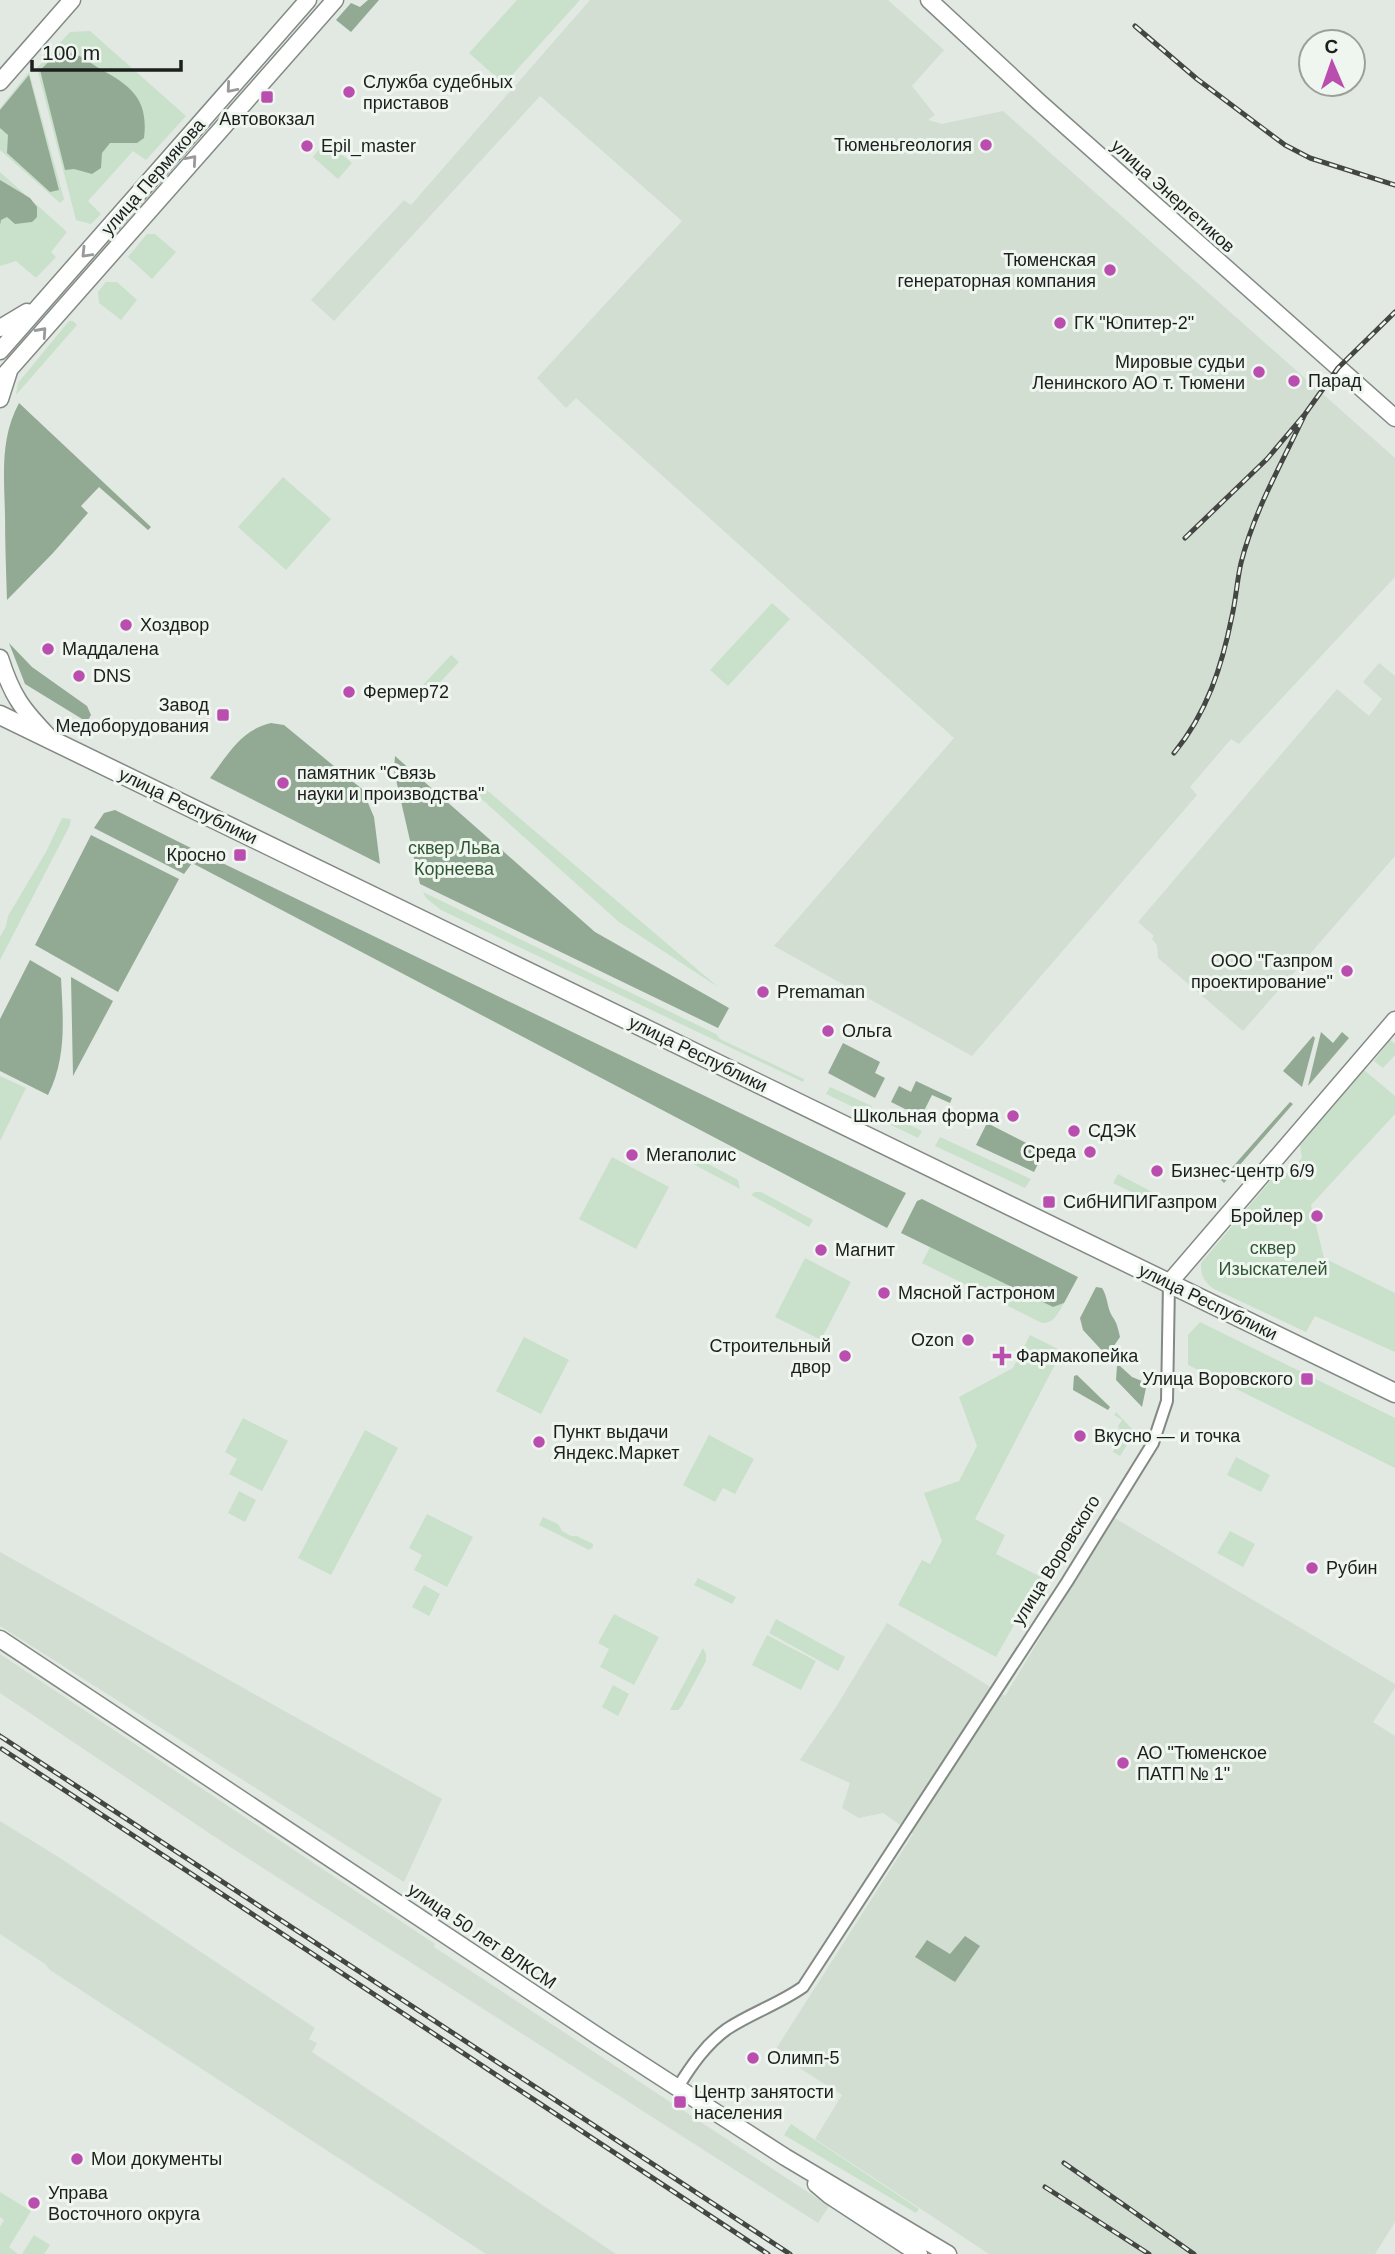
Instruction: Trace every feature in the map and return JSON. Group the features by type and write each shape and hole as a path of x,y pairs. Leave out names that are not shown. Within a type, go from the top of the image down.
{"main road":[{"name":"улица Республики","path":"0,715 1395,1393"}],"street":[{"path":"0,82 72,0"},
{"name":"улица Пермякова","path":"0,351 308,0"},
{"name":"улица Пермякова","path":"5,373 335,0"},
{"name":"улица Энергетиков","path":"929,0 1046,109 1395,418"},
{"path":"0,328 39,306"},
{"path":"0,399 5,373"},
{"path":"0,658 8,685 23,711 54,741"},
{"path":"0,723 22,726"},
{"path":"1169,1283 1395,1020"},
{"name":"улица Воровского","path":"678,2087 703,2052 725,2031 788,1999 803,1987 1038,1626 1153,1443 1167,1401 1169,1283"},
{"name":"улица 50 лет ВЛКСМ","path":"0,1639 785,2157 948,2254"},
{"path":"785,2157 829,2195 919,2254"}],"shaded area":[{"path":"590,0 888,0 944,50 912,86 935,115 928,120 942,124 1003,111 1395,458 1395,577 1239,744 1231,739 1190,787 1197,795 972,1056 774,946 954,738 576,398 566,408 537,378 682,221 540,96 334,321 311,300 404,200 411,205"},
{"path":"1379,663 1395,676 1395,856 1243,1031 1158,958 1157,945 1152,939 1154,936 1138,922 1337,689 1369,716 1382,699 1363,682"},
{"path":"1113,1517 1395,1684 1373,1722 1395,1736 1395,2222 1375,2254 989,2254 815,2139 842,2095 774,2052 913,1834 883,1813 859,1818 842,1808 850,1783 800,1760 887,1623 1005,1696"},
{"path":"0,1552 442,1799 404,1882 0,1626"},
{"path":"0,1654 435,1944 434,1947 829,2206 818,2223 224,1843 0,1693"},
{"path":"0,1821 315,2028 309,2039 317,2043 312,2052 616,2254 486,2254 50,1970 0,1934"}],"green space":[{"path":"368,0 379,0 351,32 336,20 351,3 360,7"},
{"path":"517,0 580,0 504,84 469,53"},
{"path":"90,31 186,116 146,160 133,151 88,201 101,214 91,224 76,220 37,68 70,32"},
{"path":"62,52 81,56 119,80 140,102 143,112 144,138 137,143 110,143 102,153 101,168 92,174 74,169 65,170 40,70"},
{"path":"29,72 64,199 60,203 0,150 0,108"},
{"path":"29,75 59,190 50,192 7,153 8,135 0,128 0,110"},
{"path":"326,141 352,163 338,179 313,157"},
{"path":"0,172 67,232 51,252 56,257 36,278 16,261 0,266"},
{"path":"0,180 30,198 37,207 37,217 32,222 15,224 7,217 1,220 0,225"},
{"path":"147,234 155,234 176,252 152,279 128,257"},
{"path":"106,282 117,282 137,300 121,320 99,303 98,292"},
{"path":"69,321 77,325 16,395 18,383"},
{"path":"19,403 151,527 148,530 99,487 81,506 88,513 7,600 4,457 9,430"},
{"path":"283,477 331,519 286,570 238,527"},
{"path":"772,603 790,619 728,686 710,670"},
{"path":"9,643 32,667 87,706 91,715 87,722 25,684"},
{"path":"451,655 459,662 431,692 423,685"},
{"name":"сквер Льва Корнеева","path":"271,723 284,725 362,789 374,817 380,864 210,778 243,737 260,726"},
{"name":"сквер Льва Корнеева","path":"395,756 595,932 729,1008 718,1028 420,884 394,771"},
{"path":"482,786 718,987 619,922 476,794"},
{"path":"115,810 906,1193 887,1228 192,863 184,874 94,828 104,813"},
{"path":"62,818 71,819 69,827 0,960 0,937 8,916 46,852"},
{"path":"91,835 179,879 118,992 35,945"},
{"path":"423,892 716,1034 720,1039 804,1079 803,1082 441,910 426,898"},
{"path":"30,960 61,978 61,1052 48,1095 0,1071 0,1019"},
{"path":"71,977 113,1001 73,1076"},
{"path":"1321,1032 1333,1043 1342,1032 1349,1038 1308,1086"},
{"path":"1313,1036 1315,1038 1302,1087 1283,1071"},
{"path":"1390,1040 1395,1044 1395,1055 1383,1068 1374,1061"},
{"path":"843,1043 880,1062 875,1073 885,1078 875,1098 828,1073"},
{"name":"сквер Изыскателей","path":"1364,1070 1395,1096 1395,1114 1311,1205 1324,1258 1395,1293 1395,1352 1315,1316 1306,1332 1214,1289 1201,1271 1201,1263 1278,1172 1289,1173 1302,1158 1300,1145"},
{"path":"0,1076 26,1088 0,1141"},
{"path":"916,1081 952,1098 950,1103 932,1095 921,1117 891,1102 899,1086 911,1092"},
{"path":"830,1087 872,1106 868,1114 826,1094"},
{"path":"1290,1102 1293,1104 1224,1183 1221,1180"},
{"path":"886,1113 922,1131 918,1138 883,1121"},
{"path":"987,1123 1044,1152 1034,1172 976,1145"},
{"path":"940,1137 1031,1179 1025,1188 935,1146"},
{"path":"688,1153 738,1180 740,1189 684,1159"},
{"path":"612,1157 669,1187 636,1249 579,1219"},
{"path":"1118,1174 1158,1195 1157,1201 1149,1201 1113,1183"},
{"path":"761,1192 813,1220 809,1227 751,1195"},
{"path":"922,1199 1078,1277 1064,1303 1053,1307 901,1233 917,1201"},
{"path":"930,1247 1053,1307 1064,1303 1053,1319 1042,1323 922,1263"},
{"path":"805,1258 851,1282 821,1340 775,1317"},
{"path":"1096,1287 1104,1291 1120,1337 1107,1356 1083,1330 1080,1318"},
{"path":"1200,1322 1395,1418 1395,1468 1188,1365 1188,1335"},
{"path":"1030,1335 1062,1351 975,1519 1005,1535 996,1554 1041,1577 996,1657 898,1605 922,1560 930,1564 942,1541 924,1493 959,1481 977,1446 959,1397 1013,1368"},
{"path":"524,1337 569,1360 541,1414 496,1391"},
{"path":"1117,1366 1132,1377 1147,1383 1142,1407 1116,1380"},
{"path":"1077,1375 1110,1407 1108,1410 1073,1390 1074,1376"},
{"path":"1116,1412 1135,1432 1120,1456 1113,1452 1121,1435 1118,1426 1122,1420 1114,1415"},
{"path":"243,1418 288,1441 262,1491 229,1474 237,1459 225,1452"},
{"path":"365,1430 398,1448 331,1575 298,1558"},
{"path":"709,1435 754,1459 735,1494 723,1488 715,1502 683,1485"},
{"path":"1236,1457 1270,1475 1261,1492 1227,1475"},
{"path":"239,1491 256,1500 245,1522 228,1513"},
{"path":"427,1514 473,1537 447,1587 414,1570 422,1555 409,1548"},
{"path":"543,1517 558,1524 562,1531 571,1536 593,1544 593,1547 589,1550 539,1525"},
{"path":"1230,1531 1255,1544 1243,1567 1217,1553"},
{"path":"698,1578 736,1597 732,1604 694,1585"},
{"path":"424,1585 440,1594 429,1616 412,1607"},
{"path":"614,1614 659,1637 634,1685 600,1667 609,1649 598,1643"},
{"path":"776,1619 845,1657 838,1671 769,1633"},
{"path":"767,1635 816,1661 801,1690 752,1665"},
{"path":"703,1648 706,1661 682,1706 678,1710 670,1710"},
{"path":"613,1685 629,1694 618,1716 602,1707"},
{"path":"965,1936 980,1946 955,1982 915,1957 927,1940 950,1954"},
{"path":"791,2124 919,2209 916,2213 784,2135"},
{"path":"0,2192 31,2211 9,2247 18,2254 0,2254 0,2227 4,2220 0,2217"},
{"path":"34,2235 50,2245 44,2254 22,2254"}],"railway":[{"path":"1135,26 1197,79 1285,145 1310,158 1395,185"},
{"path":"1185,538 1267,459 1305,414 1338,368 1395,312"},
{"path":"1174,753 1196,722 1212,688 1228,635 1240,569 1253,525 1305,414"},
{"path":"0,1736 790,2254"},
{"path":"2,1749 768,2254"},
{"path":"1064,2163 1194,2254"},
{"path":"1045,2187 1149,2254"}],"place":[{"name":"Служба судебных приставов","path":"349,92"},
{"name":"Автовокзал","path":"267,97"},
{"name":"Тюменьгеология","path":"986,145"},
{"name":"Epil_master","path":"307,146"},
{"name":"Тюменская генераторная компания","path":"1110,270"},
{"name":"ГК \"Юпитер-2\"","path":"1060,323"},
{"name":"Мировые судьи Ленинского АО т. Тюмени","path":"1259,372"},
{"name":"Парад","path":"1294,381"},
{"name":"Хоздвор","path":"126,625"},
{"name":"Маддалена","path":"48,649"},
{"name":"DNS","path":"79,676"},
{"name":"Фермер72","path":"349,692"},
{"name":"Завод Медоборудования","path":"223,715"},
{"name":"памятник \"Связь науки и производства\"","path":"283,783"},
{"name":"Кросно","path":"240,855"},
{"name":"ООО \"Газпром проектирование\"","path":"1347,971"},
{"name":"Premaman","path":"763,992"},
{"name":"Ольга","path":"828,1031"},
{"name":"Школьная форма","path":"1013,1116"},
{"name":"СДЭК","path":"1074,1131"},
{"name":"Среда","path":"1090,1152"},
{"name":"Мегаполис","path":"632,1155"},
{"name":"Бизнес-центр 6/9","path":"1157,1171"},
{"name":"СибНИПИГазпром","path":"1049,1202"},
{"name":"Бройлер","path":"1317,1216"},
{"name":"Магнит","path":"821,1250"},
{"name":"Мясной Гастроном","path":"884,1293"},
{"name":"Ozon","path":"968,1340"},
{"name":"Строительный двор","path":"845,1356"},
{"name":"Фармакопейка","path":"1002,1356"},
{"name":"Улица Воровского","path":"1307,1379"},
{"name":"Вкусно — и точка","path":"1080,1436"},
{"name":"Пункт выдачи Яндекс.Маркет","path":"539,1442"},
{"name":"Рубин","path":"1312,1568"},
{"name":"АО \"Тюменское ПАТП № 1\"","path":"1123,1763"},
{"name":"Олимп-5","path":"753,2058"},
{"name":"Центр занятости населения","path":"680,2102"},
{"name":"Мои документы","path":"77,2159"},
{"name":"Управа Восточного округа","path":"34,2203"}]}
